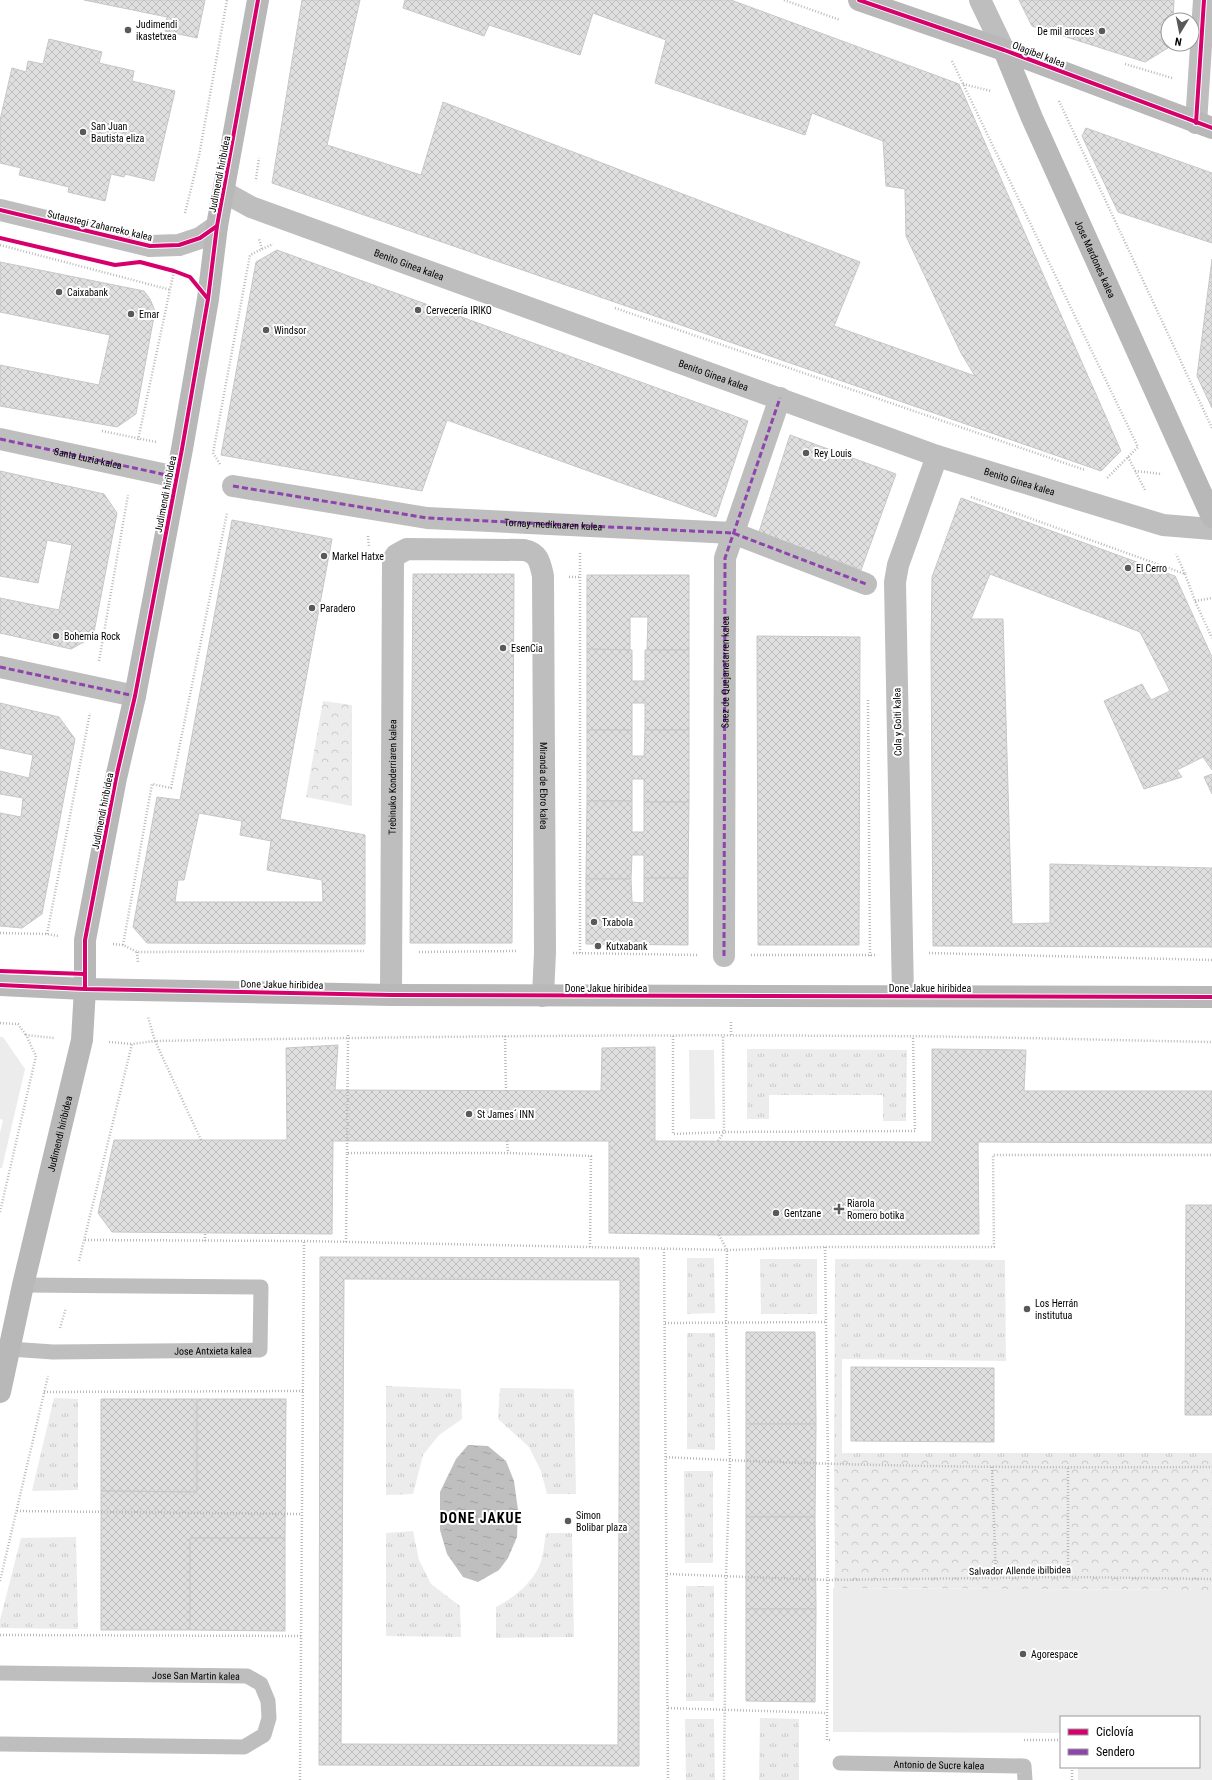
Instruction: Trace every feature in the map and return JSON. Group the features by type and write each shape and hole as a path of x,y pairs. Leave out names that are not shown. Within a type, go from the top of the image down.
{"main road":[{"name":"Judimendi hiribidea","path":"0,1392 23,1284 82,1040 85,989 85,940 116,778 135,696 176,476 208,299 217,226 258,0"},
{"name":"Olagibel kalea","path":"859,0 1004,50 1204,126"},
{"name":"Jose Mardones kalea","path":"1004,50 1032,118 1212,517"},
{"name":"Done Jakue hiribidea","path":"0,985 85,989 391,995 1212,997"}],"street":[{"name":"Jose Mardones kalea","path":"980,0 1004,50"},
{"path":"1204,0 1204,126"},
{"name":"Benito Ginea kalea","path":"224,192 251,207 937,456 1163,525 1212,530"},
{"name":"Sutaustegi Zaharreko kalea","path":"0,210 150,246 179,245 200,238 217,226"},
{"name":"Saez de Quejanatarren kalea","path":"724,956 725,558 780,398"},
{"name":"Santa Luzia kalea","path":"0,438 176,476"},
{"name":"Cola y Goiti kalea","path":"903,996 895,582 898,565 937,456"},
{"name":"Tornay medikuaren kalea","path":"233,486 427,518 733,533 866,584"},
{"name":"Miranda de Ebro kalea","path":"394,560 396,555 407,549 524,550 536,554 540,560 543,576 545,952 543,996"},
{"name":"Trebinuko Konderriaren kalea","path":"391,995 394,560"},
{"path":"0,667 135,696"}],"lane":[{"name":"Jose Antxieta kalea","path":"10,1349 53,1352 260,1350 261,1287 23,1284"},
{"name":"Jose San Martin kalea","path":"0,1673 247,1676 261,1684 268,1701 269,1718 264,1735 244,1747 0,1744"},
{"name":"Antonio de Sucre kalea","path":"840,1763 1024,1766 1025,1780"}],"path":[{"path":"184,217 199,156 227,0"},
{"path":"784,0 842,21"},
{"path":"951,60 1138,447 1108,478 1100,476"},
{"path":"1065,103 1058,100 1212,428"},
{"path":"251,207 262,249 250,255 213,453 233,486 171,788 152,784 123,945 137,952 545,952 724,956 870,956"},
{"path":"0,245 171,290 138,438 95,688 47,934"},
{"path":"167,270 190,277 208,299"},
{"path":"612,307 1085,470"},
{"path":"580,525 580,953"},
{"path":"1185,574 1194,601 1212,638"},
{"path":"1194,601 1212,598"},
{"path":"923,953 1212,960"},
{"path":"0,1023 18,1024 26,1035"},
{"path":"346,1242 348,1036"},
{"path":"201,1140 155,1041 348,1036 723,1036 913,1037 1212,1042"},
{"path":"505,1036 506,1091"},
{"path":"673,1036 673,1134 724,1132 915,1131 913,1037"},
{"path":"718,1140 724,1132 723,1036"},
{"path":"507,1141 508,1153"},
{"path":"347,1153 508,1153 591,1156 590,1247"},
{"path":"86,1240 304,1241 727,1250 825,1247 994,1247 993,1155 1212,1155"},
{"path":"205,1234 205,1240"},
{"path":"719,1235 727,1250 726,1323 730,1461 726,1576 724,1780"},
{"path":"300,1780 304,1241"},
{"path":"825,1247 828,1465 827,1740 835,1740"},
{"path":"664,1249 668,1780"},
{"path":"665,1323 826,1322"},
{"path":"44,1392 303,1391"},
{"path":"666,1457 828,1465 1068,1468 1212,1467"},
{"path":"992,1467 996,1578"},
{"path":"1068,1468 1068,1577"},
{"path":"17,1511 302,1514"},
{"path":"0,1635 301,1636"},
{"path":"668,1708 827,1713"},
{"path":"1022,1740 1060,1740"},
{"path":"1072,1768 1072,1780"}],"green space":[{"path":"323,701 352,705 352,806 306,797"},
{"path":"0,1037 3,1037 25,1069 2,1168 0,1168 0,1133 3,1120 0,1119"},
{"path":"747,1049 907,1050 906,1121 883,1121 883,1095 769,1095 769,1119 747,1119"},
{"path":"689,1050 714,1050 715,1119 690,1119"},
{"path":"687,1258 714,1258 715,1313 687,1314"},
{"path":"760,1259 817,1259 817,1314 761,1314"},
{"path":"835,1259 1005,1260 1006,1361 842,1359 842,1453 1212,1453 1212,1457 834,1457"},
{"path":"687,1333 715,1333 715,1450 687,1449"},
{"path":"386,1386 461,1389 462,1419 439,1435 423,1455 413,1494 386,1495"},
{"path":"500,1388 574,1389 576,1494 547,1494 541,1471 529,1447 498,1419"},
{"path":"54,1398 78,1399 78,1490 32,1491"},
{"path":"834,1457 1212,1457 1212,1590 834,1588"},
{"path":"684,1471 713,1471 713,1563 685,1563"},
{"path":"413,1531 419,1560 431,1584 460,1606 461,1637 386,1636 386,1533"},
{"path":"546,1533 572,1533 574,1637 496,1638 496,1607 516,1595 533,1577 541,1560"},
{"path":"76,1537 78,1629 0,1628 0,1620 21,1538"},
{"path":"686,1586 714,1586 714,1701 686,1701"},
{"name":"Agorespace","path":"833,1588 1212,1590 1212,1780 1078,1780 1078,1768 1200,1768 1200,1716 1060,1716 1060,1733 833,1732"},
{"path":"760,1718 799,1719 799,1780 759,1780"},
{"path":"685,1719 714,1719 715,1780 686,1780"}],"water":[{"path":"468,1445 488,1446 506,1461 514,1481 518,1510 517,1537 508,1558 499,1570 478,1582 463,1577 447,1554 440,1530 440,1492 456,1459"}],"building":[{"path":"84,0 205,0 197,38 165,31 167,17"},
{"path":"302,0 360,0 327,145 421,175 443,102 860,262 834,326 975,376 961,353 906,236 905,189 886,186 883,141 812,113 805,135 655,83 666,40 593,13 580,55 489,25 484,36 403,8 405,0 731,0 959,84 1121,451 1101,471 272,183"},
{"path":"1019,0 1174,0 1173,12 1160,12 1160,52 1161,52 1145,62 1032,26"},
{"name":"San Juan Bautista eliza","path":"49,39 102,52 99,63 134,71 132,81 175,91 154,181 125,174 124,177 111,174 105,201 68,192 69,187 19,175 21,168 0,163 0,120 12,68 26,72 28,61 43,64"},
{"path":"1086,128 1212,173 1212,243 1118,212 1082,136"},
{"path":"277,250 748,421 716,517 447,420 422,491 221,455 256,262"},
{"path":"1212,259 1212,408 1197,376"},
{"path":"0,262 144,291 150,299 155,311 136,414 117,427 0,406 0,365 99,385 110,335 0,312"},
{"path":"790,435 896,474 861,570 759,532"},
{"path":"0,471 104,494 117,513 93,637 71,649 0,633 0,598 59,610 72,545 47,540 38,583 0,576"},
{"path":"961,498 1175,576 1212,657 1212,770 1203,757 1177,770 1182,777 1144,789 1104,701 1142,684 1151,700 1170,691 1140,632 990,574 971,619 1003,619 1012,924 1050,923 1050,864 1212,868 1212,947 933,946 932,577"},
{"path":"232,520 332,539 280,819 365,835 365,944 147,943 133,927 157,797 180,800","holes":["199,813 242,821 240,835 271,841 267,870 322,880 323,902 175,902 178,880 184,880"]},
{"path":"413,574 514,574 512,943 410,943"},
{"path":"587,575 689,575 689,650 647,650 648,617 630,617 630,650 587,649"},
{"path":"757,636 860,637 859,945 758,945"},
{"path":"587,649 632,650 632,681 645,681 645,650 689,650 689,730 645,730 645,703 632,703 632,730 587,730"},
{"path":"0,703 59,717 75,739 42,914 22,928 0,926 0,813 21,817 23,798 0,794 0,771 29,778 33,755 0,748"},
{"path":"587,730 632,730 632,756 644,756 645,730 689,730 689,802 644,802 644,779 632,779 632,801 587,801"},
{"path":"1212,774 1212,794 1204,777"},
{"path":"587,801 632,801 632,832 644,832 644,802 689,802 688,878 644,878 644,855 632,855 631,879 586,879"},
{"path":"644,878 688,878 688,945 586,944 586,879 631,879 632,902 644,903"},
{"path":"338,1045 335,1090 601,1091 602,1048 655,1047 655,1141 932,1142 932,1049 1026,1050 1024,1091 1212,1091 1212,1143 978,1142 979,1234 719,1235 609,1233 609,1141 333,1141 332,1234 112,1232 98,1213 114,1140 287,1140 286,1048"},
{"path":"1186,1205 1212,1205 1212,1415 1185,1415"},
{"path":"320,1257 639,1258 639,1766 319,1765","holes":["344,1279 620,1280 618,1745 341,1744"]},
{"path":"746,1332 815,1332 816,1424 746,1424"},
{"path":"851,1367 994,1368 994,1442 851,1441"},
{"path":"101,1399 197,1399 197,1492 101,1491"},
{"path":"197,1399 286,1399 285,1538 190,1538 190,1630 101,1630 101,1491 197,1492"},
{"path":"746,1424 816,1424 815,1517 746,1517"},
{"path":"746,1517 815,1517 816,1609 746,1609"},
{"path":"190,1538 285,1538 285,1631 190,1630"},
{"path":"746,1609 816,1609 815,1702 746,1701"}],"marked path":[{"path":"724,956 725,558 780,398"},
{"path":"0,439 176,477"},
{"path":"233,486 427,518 733,533 866,584"},
{"path":"0,667 135,696"}],"cycle path":[{"path":"85,989 85,940 116,778 135,696 182,449 208,299 217,226 258,0"},
{"path":"859,0 1004,50 1212,128"},
{"path":"1196,123 1204,0"},
{"path":"0,210 150,246 179,245 200,238 217,226"},
{"path":"0,238 115,265 140,262 174,271 190,277 208,299"},
{"path":"0,971 85,974"},
{"path":"0,985 85,989 391,995 1212,997"}],"place":[{"name":"Judimendi ikastetxea","path":"128,30"},
{"name":"De mil arroces","path":"1102,31"},
{"name":"San Juan Bautista eliza","path":"83,132"},
{"name":"Caixabank","path":"59,292"},
{"name":"Cervecería IRIKO","path":"418,310"},
{"name":"Emar","path":"131,314"},
{"name":"Windsor","path":"266,330"},
{"name":"Rey Louis","path":"806,453"},
{"name":"Markel Hatxe","path":"324,556"},
{"name":"El Cerro","path":"1128,568"},
{"name":"Paradero","path":"312,608"},
{"name":"Bohemia Rock","path":"56,636"},
{"name":"EsenCia","path":"503,648"},
{"name":"Txabola","path":"594,922"},
{"name":"Kutxabank","path":"598,946"},
{"name":"St James´ INN","path":"469,1114"},
{"name":"Riarola Romero botika","path":"839,1209"},
{"name":"Gentzane","path":"776,1213"},
{"name":"Los Herrán institutua","path":"1027,1309"},
{"name":"Simon Bolibar plaza","path":"568,1521"},
{"name":"Agorespace","path":"1023,1654"}],"district":[{"name":"DONE JAKUE","path":"481,1518"}]}
